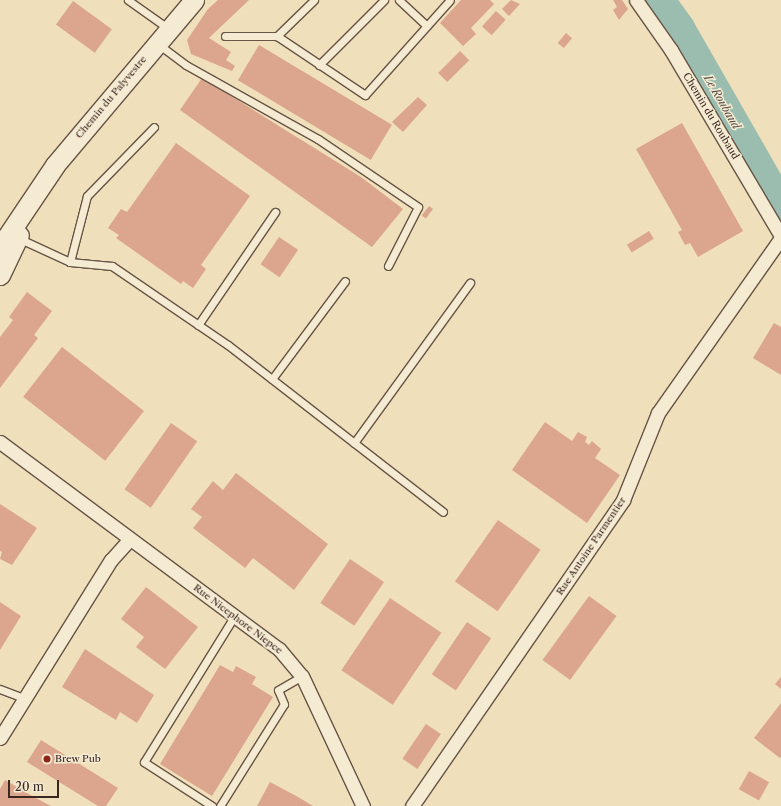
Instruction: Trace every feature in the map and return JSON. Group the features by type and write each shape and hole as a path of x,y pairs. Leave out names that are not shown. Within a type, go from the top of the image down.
{"street":[{"name":"Chemin du Palyvestre","path":"0,247 55,165 194,0"},
{"name":"Chemin du Roubaud","path":"636,0 671,50 781,237"},
{"name":"Chemin du Palyvestre","path":"0,275 18,237 32,198"},
{"name":"Rue Antoine Parmentier","path":"412,806 623,500 658,413 781,237"},
{"name":"Rue Nicephore Niepce","path":"0,442 130,540 280,649 302,676 363,806"},
{"path":"0,738 111,560 130,540"}],"lane":[{"path":"128,0 163,36 186,65 318,139 418,208 388,266"},
{"path":"277,36 314,0"},
{"path":"319,65 384,0"},
{"path":"399,0 427,26"},
{"path":"225,36 277,36 365,95 450,0"},
{"path":"70,262 86,196 154,127"},
{"path":"198,325 275,212"},
{"path":"18,237 70,262 112,266 198,325 272,379 443,512"},
{"path":"272,379 345,281"},
{"path":"354,443 470,283"},
{"path":"212,806 144,762 235,615"},
{"path":"220,806 284,704 278,690 302,676"},
{"path":"0,689 24,698"}],"building":[{"path":"218,0 249,0 209,38 231,52 226,60 235,66 232,71 191,54 187,40 208,9"},
{"path":"461,0 490,0 494,4 471,28 476,34 463,46 440,23"},
{"path":"511,0 520,4 509,16 502,9"},
{"path":"613,0 622,0 628,9 619,20 613,10 617,7"},
{"path":"73,1 112,29 95,53 56,24"},
{"path":"496,11 506,20 492,35 482,27"},
{"path":"566,33 572,38 564,48 558,43"},
{"path":"259,45 392,125 371,160 238,80"},
{"path":"460,51 469,60 447,82 438,73"},
{"path":"202,78 361,177 403,209 372,247 180,110"},
{"path":"418,97 427,105 403,132 392,122"},
{"path":"682,123 743,231 698,257 690,243 685,245 678,232 682,230 636,149"},
{"path":"176,143 250,196 201,265 206,269 193,288 183,281 181,284 116,238 119,235 108,228 121,209 127,212"},
{"path":"429,206 433,209 426,219 422,216"},
{"path":"649,231 654,239 632,252 627,245"},
{"path":"279,237 298,250 280,277 261,264"},
{"path":"27,292 52,311 34,335 38,338 0,388 0,337 13,320 9,317"},
{"path":"774,323 781,327 781,375 753,358"},
{"path":"62,347 144,411 105,461 23,397"},
{"path":"545,422 572,441 578,432 587,437 585,442 589,445 592,441 601,449 595,458 620,475 587,523 512,470"},
{"path":"171,423 197,441 151,508 125,489"},
{"path":"236,473 328,544 294,590 253,558 245,568 193,528 202,517 191,509 213,481 223,490"},
{"path":"0,504 37,528 12,565 0,559 2,552 0,551"},
{"path":"498,520 541,550 498,611 455,581"},
{"path":"350,559 384,582 354,626 320,603"},
{"path":"146,587 198,627 165,669 136,647 144,637 121,619"},
{"path":"589,596 617,616 570,680 543,660"},
{"path":"390,598 441,633 393,705 341,670"},
{"path":"0,602 21,616 0,650"},
{"path":"467,622 491,638 456,690 432,674"},
{"path":"85,649 154,695 137,723 120,712 116,720 62,687"},
{"path":"220,665 233,672 236,666 256,677 252,684 273,697 212,796 160,764"},
{"path":"781,677 781,689 775,684"},
{"path":"781,703 781,757 780,758 754,738"},
{"path":"426,724 441,734 417,769 403,759"},
{"path":"41,740 118,788 106,806 98,806 27,762"},
{"path":"749,771 769,782 759,801 739,789"},
{"path":"5,780 51,806 0,806 0,789"},
{"path":"270,782 298,797 313,806 257,806"}],"waterway":[{"name":"Le Roubaud","path":"659,0 679,28 781,206"}],"place":[{"name":"Brew Pub","path":"47,759"}]}
